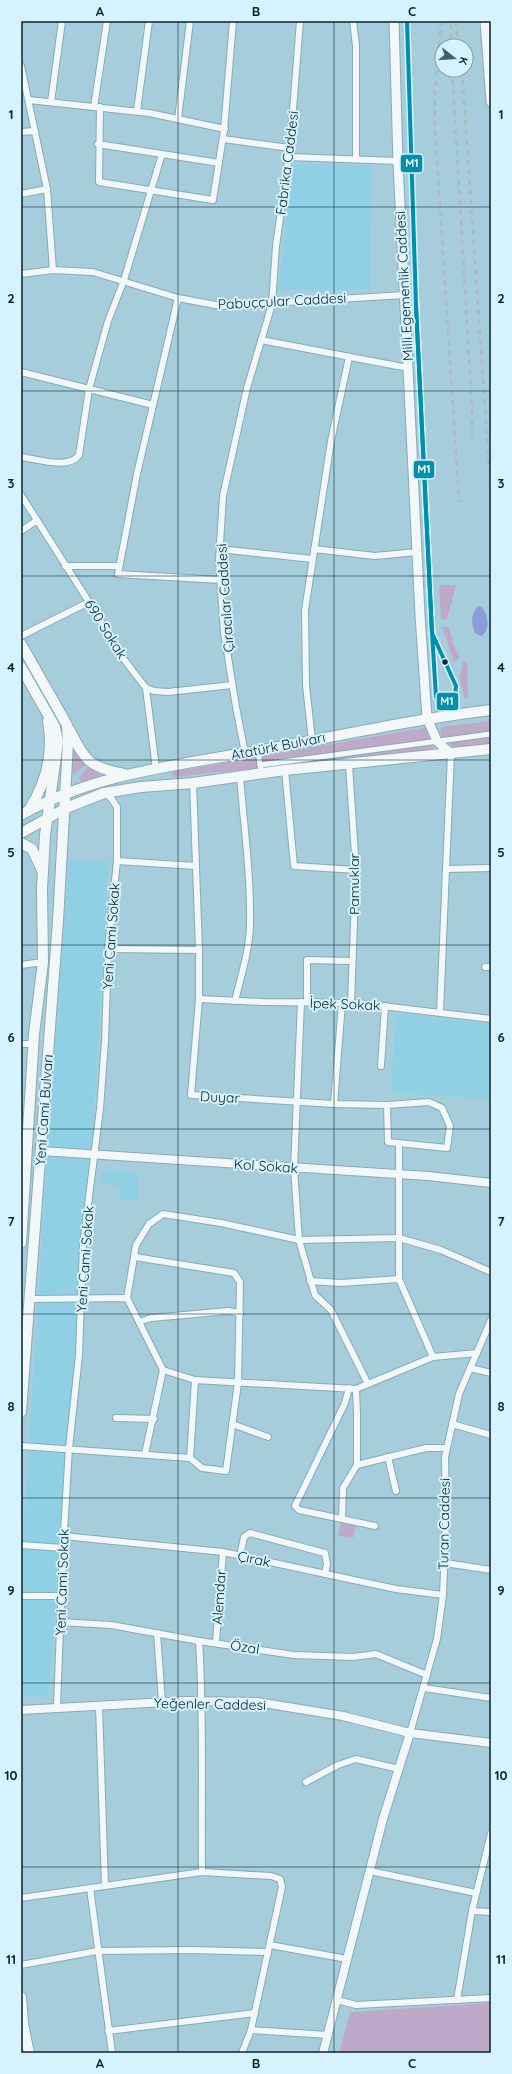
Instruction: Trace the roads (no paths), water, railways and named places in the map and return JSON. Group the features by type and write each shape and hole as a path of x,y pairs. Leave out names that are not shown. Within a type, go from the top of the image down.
{"main road":[{"name":"Milli Egemenlik Caddesi","path":"394,21 404,295 427,718"},
{"path":"485,21 491,102"},
{"path":"21,644 82,754 90,763 110,771 126,774"},
{"name":"Yeni Cami Bulvarı","path":"21,667 54,727 58,742 47,818 43,871 43,962 34,1044 22,1200 21,1243"},
{"path":"25,812 44,782 48,766 49,727 45,709"},
{"name":"Atatürk Bulvarı","path":"25,812 66,792 126,774 427,718 491,710"},
{"path":"427,718 437,741 451,754"},
{"name":"Yeni Cami Bulvarı","path":"21,1412 58,921 63,826 66,808 68,743 67,725"},
{"name":"Atatürk Bulvarı","path":"21,833 66,808 104,793 141,787 193,783 240,777 261,769 285,770 491,749"},
{"path":"63,826 70,811 79,802"},
{"path":"21,843 32,849 43,871"},
{"path":"21,1998 23,2024 29,2053"}],"street":[{"path":"51,102 62,21"},
{"path":"107,21 97,107 99,182 212,200 223,139 233,21"},
{"path":"137,111 149,21"},
{"path":"178,119 190,21"},
{"name":"Fabrika Caddesi","path":"272,304 276,246 290,148 300,21"},
{"path":"353,21 356,46 356,159"},
{"path":"21,66 47,189 53,270"},
{"path":"29,100 137,111 224,129"},
{"path":"21,132 35,131"},
{"path":"223,139 290,148"},
{"path":"98,144 219,164"},
{"path":"21,457 64,463 76,460 79,455 89,389 108,321 124,280 162,154"},
{"path":"289,157 398,161"},
{"path":"21,194 47,189"},
{"name":"Pabuççular Caddesi","path":"21,274 53,270 93,272 124,280 178,298 221,306 404,295"},
{"path":"178,298 153,405 118,566 118,574 131,576 221,580"},
{"name":"Çıracılar Caddesi","path":"245,753 224,632 220,549 224,496 247,388 272,304"},
{"path":"261,340 408,368"},
{"path":"312,740 306,685 305,610 331,441 349,357"},
{"path":"21,372 153,405"},
{"name":"690 Sokak","path":"21,495 36,521 89,602 119,653 146,688"},
{"path":"21,531 36,521"},
{"path":"220,549 312,559"},
{"path":"314,549 375,556 417,552"},
{"path":"66,566 118,566"},
{"path":"21,636 89,602"},
{"path":"156,769 146,688 154,691 168,692 232,685"},
{"path":"258,750 261,769 437,741 491,734"},
{"path":"440,1012 451,754"},
{"name":"Pamuklar","path":"349,764 356,870 351,1003"},
{"path":"285,770 294,866 356,870"},
{"path":"235,1001 247,954 250,927 248,864 240,777"},
{"name":"Duyar","path":"193,783 199,950 199,999 191,1095 334,1104 387,1105 429,1102 442,1108 450,1126 447,1148 399,1143"},
{"name":"Yeni Cami Sokak","path":"57,1707 62,1548 79,1355 83,1245 95,1156 106,1041 108,949 117,861 118,807 112,798 104,793"},
{"path":"117,861 196,866"},
{"path":"446,869 491,868"},
{"path":"108,949 199,950"},
{"path":"352,961 307,960 294,1168 299,1240 315,1296 331,1310 368,1384"},
{"path":"21,965 43,962"},
{"name":"İpek Sokak","path":"199,999 351,1003 491,1019"},
{"path":"334,1104 342,1003"},
{"path":"381,1066 385,1006"},
{"path":"21,1044 34,1044"},
{"path":"387,1105 388,1142 399,1143 399,1279 433,1357"},
{"name":"Kol Sokak","path":"41,1151 95,1156 399,1174 491,1183"},
{"path":"145,1454 154,1419 163,1370 127,1298 136,1244 149,1224 163,1214 221,1223 299,1240 399,1238 441,1250 491,1272"},
{"path":"21,1446 70,1448 190,1458 202,1468 226,1471 238,1383 240,1282 234,1273 134,1257"},
{"path":"310,1281 341,1283 399,1279"},
{"path":"30,1299 127,1298"},
{"path":"139,1322 151,1318 228,1311 240,1313"},
{"name":"Turan Caddesi","path":"410,1732 437,1639 443,1595 445,1563 445,1457 459,1394 491,1320"},
{"path":"163,1370 195,1380 356,1389 433,1357 477,1353"},
{"path":"470,1368 491,1373"},
{"path":"190,1458 195,1380"},
{"path":"349,1388 345,1403 295,1506 299,1510 375,1526"},
{"path":"342,1519 343,1488 357,1465 358,1414 356,1389"},
{"path":"116,1418 154,1419"},
{"path":"232,1424 268,1437"},
{"path":"452,1424 491,1435"},
{"path":"357,1465 426,1448 447,1448"},
{"path":"388,1457 396,1491"},
{"path":"240,1556 244,1537 250,1533 325,1553 327,1564 325,1574"},
{"name":"Çırak","path":"63,1536 223,1552 396,1589 443,1595"},
{"path":"21,1545 62,1548"},
{"name":"Alemdar","path":"216,1642 223,1552"},
{"path":"445,1563 491,1570"},
{"path":"21,1596 60,1596"},
{"name":"Özal","path":"60,1622 111,1625 199,1641 216,1642 294,1655 353,1657 376,1654 427,1675"},
{"path":"157,1633 162,1702"},
{"path":"199,1641 203,1701 200,1774 202,1872"},
{"path":"424,1688 491,1698"},
{"name":"Yeğenler Caddesi","path":"21,1710 162,1702 257,1702 343,1716 410,1732 491,1743"},
{"path":"99,1706 105,1886"},
{"path":"323,2053 370,1871 410,1732"},
{"path":"306,1782 348,1760 356,1759 399,1769"},
{"path":"457,2000 472,1912 491,1832"},
{"path":"370,1871 476,1893"},
{"path":"21,1898 202,1872 271,1876 280,1879 282,1887 270,1945 251,2030 242,2053"},
{"path":"90,1888 97,1950 112,2053"},
{"path":"472,1912 491,1912"},
{"path":"270,1945 347,1959"},
{"path":"21,1965 97,1950 268,1952"},
{"path":"336,2000 356,2005 491,1998"},
{"path":"108,2031 255,2013"},
{"path":"251,2030 328,2035"}],"railway":[{"path":"441,21 435,92 435,128 459,502"},
{"path":"455,21 458,38"},
{"path":"451,24 451,38"},
{"path":"452,78 472,407 472,441"},
{"path":"463,78 491,497"}]}
